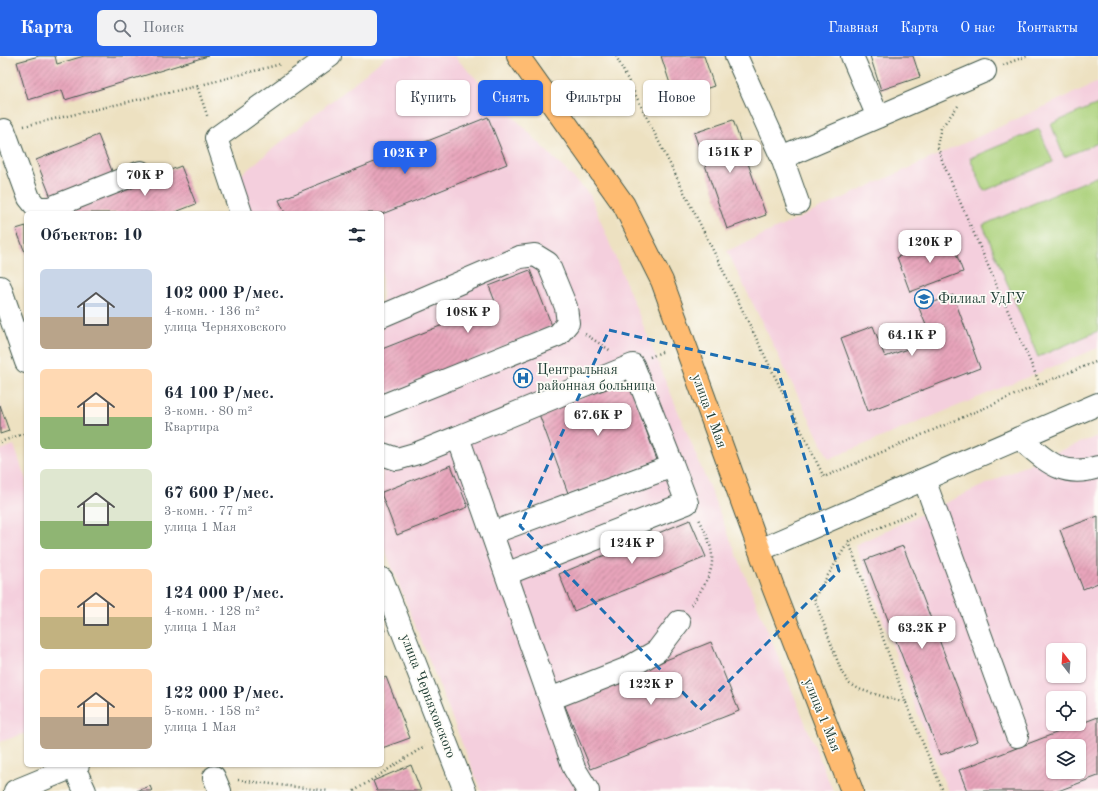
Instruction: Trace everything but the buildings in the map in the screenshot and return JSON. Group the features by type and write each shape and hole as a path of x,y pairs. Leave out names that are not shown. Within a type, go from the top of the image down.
{"main road":[{"name":"улица 1 Мая","path":"518,56 624,205 662,282 805,671 852,791"}],"street":[{"path":"240,211 216,138 330,56"},
{"path":"736,56 782,158 798,203"},
{"path":"852,56 878,117"},
{"path":"782,158 985,71"},
{"path":"1,128 29,198 37,208 50,208 140,172"},
{"path":"384,315 520,257 535,255 548,263 566,307 568,323 558,335 384,405"},
{"path":"0,287 24,356"},
{"path":"384,455 397,459 418,453 458,438 633,365 687,503 506,574"},
{"path":"760,550 1098,404"},
{"path":"458,438 574,768 588,791"},
{"path":"1019,438 1054,466 1072,471 1098,467"},
{"path":"492,533 673,466"},
{"path":"924,479 1016,736"},
{"name":"улица Черняховского","path":"384,584 465,791"},
{"path":"550,700 626,669 657,650 679,622"},
{"path":"15,791 74,767"},
{"path":"76,767 85,791"}],"path":[{"path":"616,56 824,477 1040,384 1098,361"},
{"path":"985,71 1027,56"},
{"path":"1,128 197,86 284,64"},
{"path":"197,86 216,138"},
{"path":"961,102 941,128 937,145 943,164 1040,384"},
{"path":"0,442 24,434"},
{"path":"679,622 705,586 712,568 713,551 707,534 698,517 687,503"},
{"path":"906,704 861,690 850,684 842,673 814,598 848,541 933,503"},
{"path":"848,541 906,704 943,791"},
{"path":"354,791 443,735"},
{"path":"217,784 329,791"}],"highlighted area":[{"path":"609,330 778,370 839,571 700,710 520,526"}],"shaded area":[{"name":"Центральная районная больница","path":"387,56 454,56 478,81 478,116 513,116 590,195 833,791 481,791 384,547 384,211 250,211 237,178"},
{"name":"Филиал УдГУ","path":"1098,82 1098,348 829,459 727,251"},
{"path":"1098,436 1098,791 948,791 855,545 1046,456"},
{"path":"14,445 24,474 24,734 0,742 0,450"}],"green space":[{"path":"1098,104 1098,143 1064,157 1051,124"},
{"path":"1039,129 1053,162 984,191 970,158"},
{"path":"1098,176 1098,331 1038,357 983,225"}],"place":[{"name":"Филиал УдГУ","path":"924,299"},
{"name":"Центральная районная больница","path":"523,378"}]}
